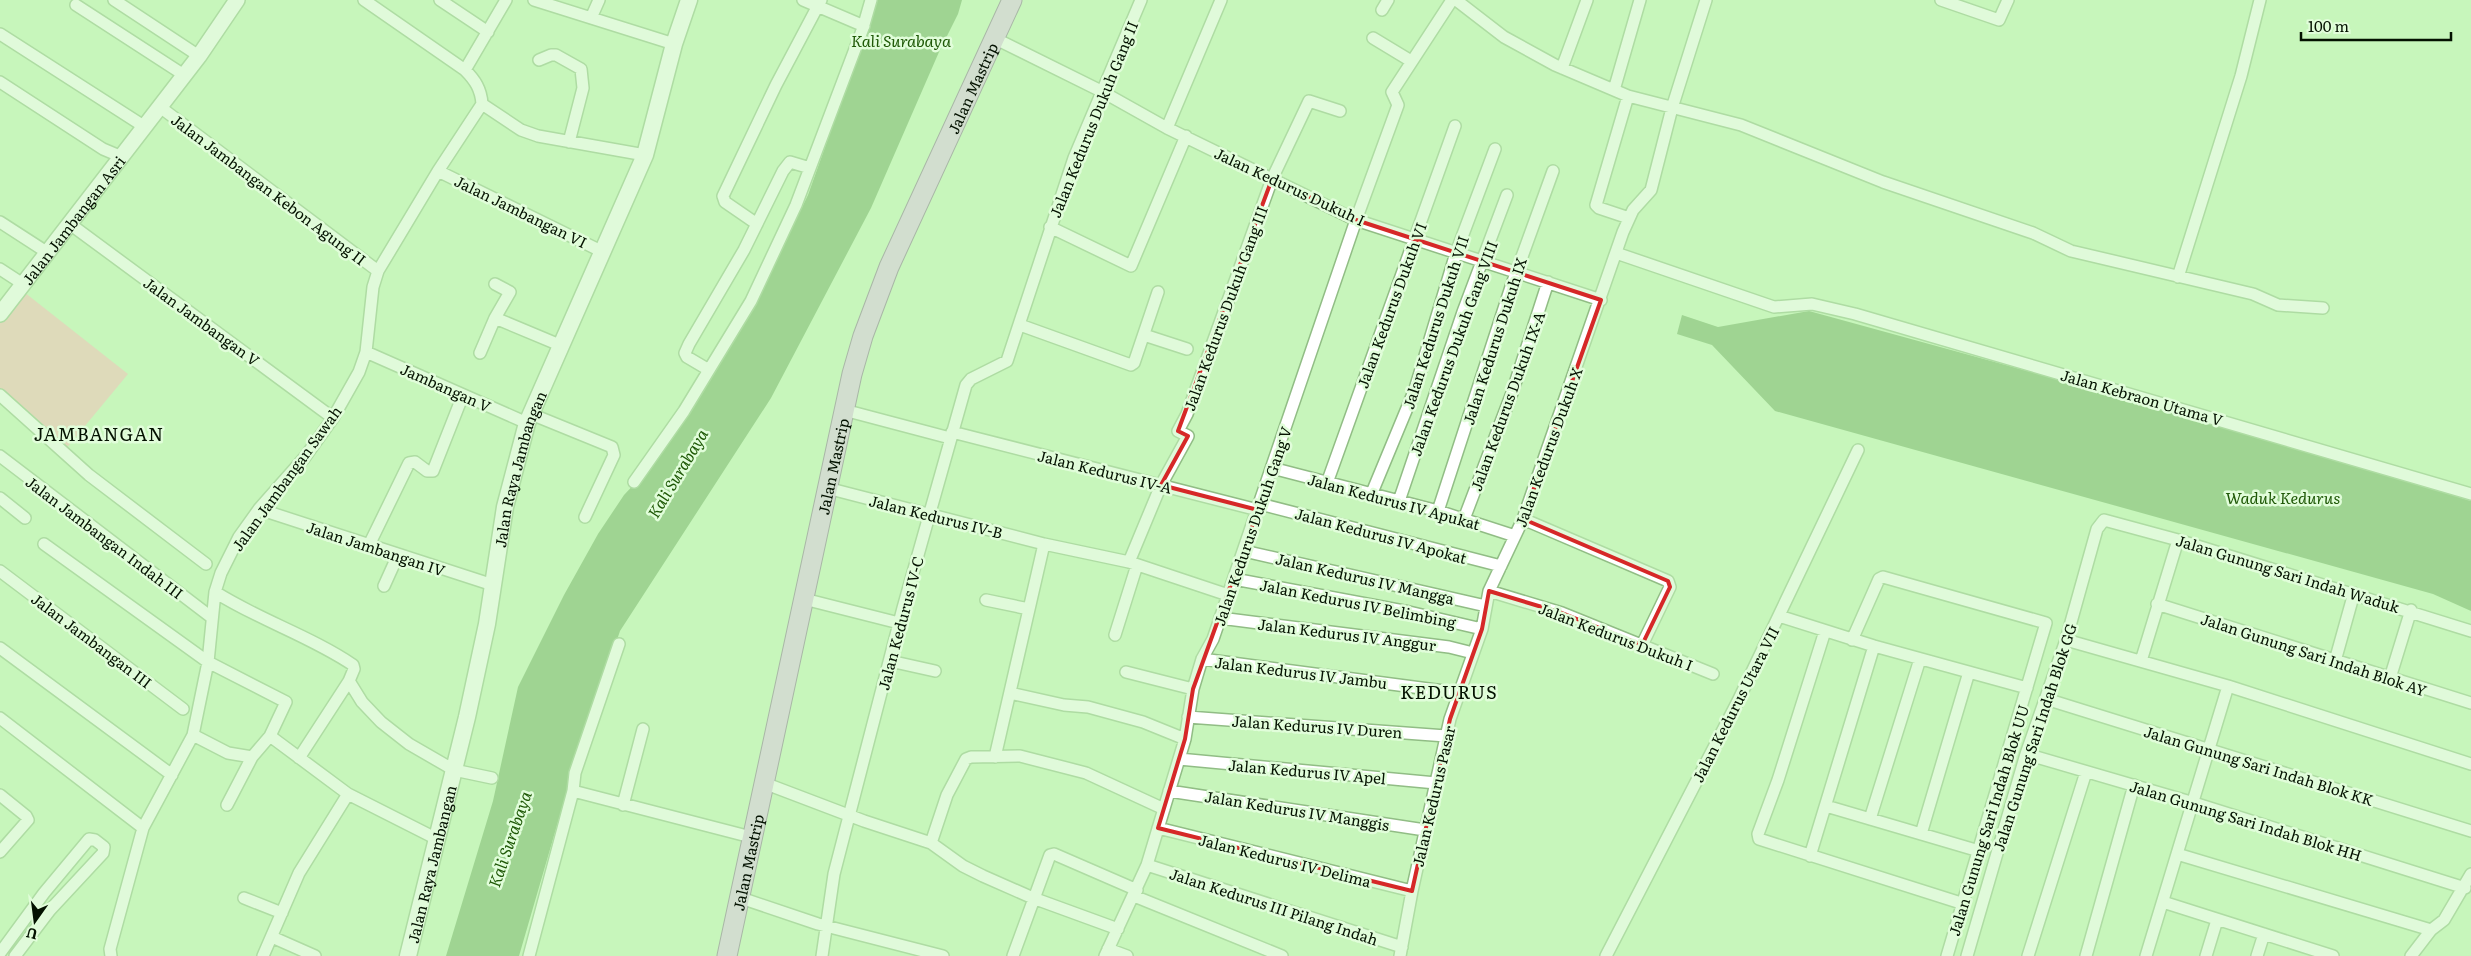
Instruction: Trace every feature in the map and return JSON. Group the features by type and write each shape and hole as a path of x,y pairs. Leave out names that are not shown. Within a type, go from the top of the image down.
{"main road":[{"name":"Jalan Raya Jambangan","path":"408,956 454,770 487,624 505,508 529,418 645,155 674,44 689,0"},
{"name":"Jalan Mastrip","path":"727,956 738,897 844,410 863,336 889,267 1012,0"}],"street":[{"path":"114,0 199,56"},
{"path":"364,0 465,70 476,81 482,94 482,104 521,130 569,142 645,155"},
{"path":"440,0 488,32"},
{"path":"465,70 506,0"},
{"path":"534,0 674,44"},
{"path":"591,18 599,0"},
{"path":"803,0 820,4 864,26"},
{"path":"634,482 684,411 755,293 785,231 810,168 864,26 871,0"},
{"name":"Jalan Kedurus Dukuh Gang II","path":"951,435 966,385 971,379 1007,361 1050,227 1101,91 1141,0"},
{"path":"1167,128 1221,0"},
{"path":"1382,10 1388,0"},
{"path":"1373,38 1412,61 1452,0"},
{"path":"1456,0 1504,37 1562,68 1628,96 1741,126 1883,182 2034,233 2071,251 2253,294 2278,305 2323,308"},
{"path":"1562,68 1587,0"},
{"path":"1614,90 1640,0"},
{"name":"Jalan Kedurus Dukuh X","path":"1489,591 1523,519 1629,218 1651,190 1672,108 1706,0"},
{"path":"1941,0 1960,3 1996,20 2001,18 2008,0"},
{"path":"2184,278 2241,76 2260,0"},
{"name":"Jalan Jambangan Asri","path":"0,314 199,56 233,1"},
{"path":"757,224 725,202 723,196 776,85 820,4"},
{"path":"76,5 184,75"},
{"path":"0,34 145,127"},
{"name":"Jalan Kedurus Dukuh I","path":"994,38 1101,91 1167,128 1356,220 1601,300"},
{"path":"539,60 556,55 581,70 583,88 569,142"},
{"name":"Jalan Kedurus Dukuh Gang V","path":"1107,952 1147,865 1185,738 1193,689 1202,659 1220,618 1244,551 1356,220 1398,105 1391,94 1412,61"},
{"path":"0,82 103,149 122,157"},
{"path":"1628,96 1596,205 1598,208 1629,218"},
{"name":"Jalan Kedurus Dukuh Gang III","path":"1161,485 1188,436 1178,431 1187,414 1272,179 1308,101 1340,111"},
{"name":"Jalan Jambangan Sawah","path":"111,956 110,949 144,828 194,735 208,662 215,592 226,560 239,537 259,509 305,458 333,418 358,372 366,352 373,287 378,271 438,171 482,104"},
{"name":"Jalan Jambangan Kebon Agung II","path":"160,107 378,271"},
{"name":"Jalan Kedurus Dukuh VI","path":"1327,483 1455,126"},
{"path":"1050,227 1131,266 1186,136"},
{"name":"Jalan Kedurus Dukuh VII","path":"1371,495 1415,389 1456,253 1495,149"},
{"path":"709,370 687,357 685,353 757,224 788,163 810,168"},
{"name":"Jalan Jambangan VI","path":"438,171 603,252"},
{"name":"Jalan Kedurus Dukuh IX","path":"1438,511 1516,273 1553,171"},
{"name":"Jalan Kedurus Dukuh Gang VIII","path":"1399,502 1463,312 1484,262 1507,195"},
{"path":"0,222 48,253"},
{"name":"Jalan Jambangan V","path":"70,224 333,418"},
{"name":"Jalan Kebraon Utama V","path":"1616,253 1774,307 1812,304 2003,356 2471,494"},
{"path":"0,269 24,284"},
{"name":"Jalan Kedurus Dukuh IX-A","path":"1464,519 1512,393 1548,282"},
{"path":"480,353 495,318 510,292 495,284"},
{"path":"1020,325 1126,365 1134,363 1158,292"},
{"path":"495,318 562,346"},
{"path":"1144,335 1187,349"},
{"name":"Jambangan V","path":"366,352 463,395 612,447 614,455 585,518"},
{"path":"0,395 89,475 206,564"},
{"path":"370,546 408,463 415,462 427,471 433,471 463,395"},
{"name":"Jalan Kedurus IV-A","path":"844,410 1259,507"},
{"name":"Jalan Kedurus IV-C","path":"822,956 834,874 899,623 951,435"},
{"name":"Jalan Kedurus Utara VII","path":"1606,956 1738,701 1858,450"},
{"name":"Jalan Jambangan Indah III","path":"0,456 211,617"},
{"name":"Jalan Kedurus IV Apukat","path":"1272,468 1438,511 1515,536"},
{"path":"1115,634 1133,564 1161,485"},
{"name":"Jalan Kedurus IV-B","path":"827,488 1044,544 1133,564 1228,595"},
{"path":"0,498 25,518"},
{"name":"Jalan Kedurus IV Apokat","path":"1259,507 1501,566"},
{"name":"Jalan Jambangan IV","path":"259,509 493,585"},
{"path":"1523,519 1668,581 1670,587 1642,645"},
{"name":"Jalan Gunung Sari Indah Waduk","path":"2104,520 2178,540 2411,610 2471,631"},
{"name":"Jalan Gunung Sari Indah Blok GG","path":"1967,956 2026,754 2066,640 2097,530 2104,520"},
{"path":"2141,661 2178,540"},
{"path":"44,544 208,662 286,702 270,736 252,757 227,805"},
{"path":"995,757 1044,544"},
{"name":"Jalan Kedurus IV Mangga","path":"1244,551 1486,606"},
{"path":"384,586 398,555"},
{"name":"Jalan Jambangan III","path":"0,571 183,709"},
{"name":"Jalan Gunung Sari Indah Blok UU","path":"1852,640 1879,578 1883,577 2045,622 2046,626 1947,956"},
{"name":"Jalan Kedurus IV Belimbing","path":"1234,579 1428,616 1482,629"},
{"name":"Jalan Kedurus Dukuh I","path":"1489,591 1562,613 1713,674"},
{"name":"Jalan Kedurus Pasar","path":"1401,951 1412,891 1446,736 1482,629 1489,591"},
{"path":"215,592 236,606 348,662 354,669 349,681 299,758"},
{"path":"2335,661 2354,594"},
{"path":"804,599 899,623"},
{"path":"986,600 1029,610"},
{"name":"Jalan Gunung Sari Indah Blok AY","path":"2157,604 2471,703"},
{"path":"2390,678 2411,610"},
{"path":"1779,616 1852,640 2027,688"},
{"name":"Jalan Kedurus IV Anggur","path":"1220,618 1449,646 1473,653"},
{"path":"1825,631 1778,780 1758,834 1760,839 1964,904"},
{"path":"2066,640 2228,686 2471,764"},
{"path":"528,956 573,791 575,773 619,644"},
{"path":"1810,856 1874,646"},
{"path":"0,648 172,775"},
{"name":"Jalan Kedurus IV Jambu","path":"1202,659 1459,693"},
{"path":"1870,819 1920,659"},
{"path":"890,661 935,672"},
{"path":"1126,672 1193,689"},
{"path":"1921,834 1969,672"},
{"path":"349,681 362,702 380,722 410,744 454,770 492,778"},
{"path":"2146,956 2228,686"},
{"path":"1010,693 1088,707 1143,722 1185,738"},
{"name":"Jalan Gunung Sari Indah Blok KK","path":"2046,699 2209,748 2471,831"},
{"name":"Jalan Kedurus IV Duren","path":"1188,717 1446,736"},
{"path":"0,718 144,828"},
{"path":"622,805 643,729"},
{"path":"194,735 228,753 252,757"},
{"path":"270,736 348,794 437,838"},
{"name":"Jalan Gunung Sari Indah Blok HH","path":"2026,754 2194,803 2465,888"},
{"path":"931,843 948,795 966,760 971,757 1020,756 1086,773 1164,809"},
{"name":"Jalan Kedurus IV Apel","path":"1179,759 1436,783"},
{"path":"2028,956 2086,772"},
{"path":"764,783 931,843 963,866 1033,898 1118,929"},
{"path":"2086,956 2134,785"},
{"path":"573,791 751,837"},
{"name":"Jalan Kedurus IV Manggis","path":"1169,791 1425,830"},
{"path":"263,956 299,873 348,794"},
{"path":"0,795 26,816 28,820 0,852"},
{"path":"1826,806 1979,851"},
{"name":"Jalan Kedurus IV Delima","path":"1158,828 1412,891"},
{"path":"0,953 89,839 95,840 104,847 103,853 50,910 15,956"},
{"path":"1013,956 1050,855 1054,854 1135,893 1282,956"},
{"path":"2177,854 2431,930"},
{"name":"Jalan Kedurus III Pilang Indah","path":"1147,865 1401,951"},
{"path":"2411,956 2431,930 2444,920 2465,888 2471,874"},
{"path":"738,897 825,926 943,956"},
{"path":"244,898 282,913"},
{"path":"2163,902 2327,955"},
{"path":"2206,956 2217,920"},
{"path":"2257,956 2264,934"},
{"path":"272,937 314,956"},
{"path":"1107,952 1127,956"}],"highlighted area":[{"path":"1272,179 1356,220 1601,300 1523,519 1668,581 1670,587 1642,645 1562,613 1489,591 1482,629 1450,719 1412,891 1158,828 1185,739 1193,689 1258,510 1161,485 1188,436 1178,431"}],"shaded area":[{"path":"24,292 128,374 65,450 0,391 0,322"}],"water":[{"name":"Kali Surabaya","path":"872,0 962,0 958,14 939,52 871,208 771,398 620,631 574,767 519,956 446,956 493,801 518,687 564,595 598,534 624,495 657,460 680,426 761,291 808,195 852,71"},
{"name":"Waduk Kedurus","path":"1809,311 2300,446 2471,501 2471,611 2433,594 1775,411 1712,345 1677,334 1682,315 1718,327"}],"district":[{"name":"JAMBANGAN","path":"99,433"},
{"name":"KEDURUS","path":"1449,691"}]}
